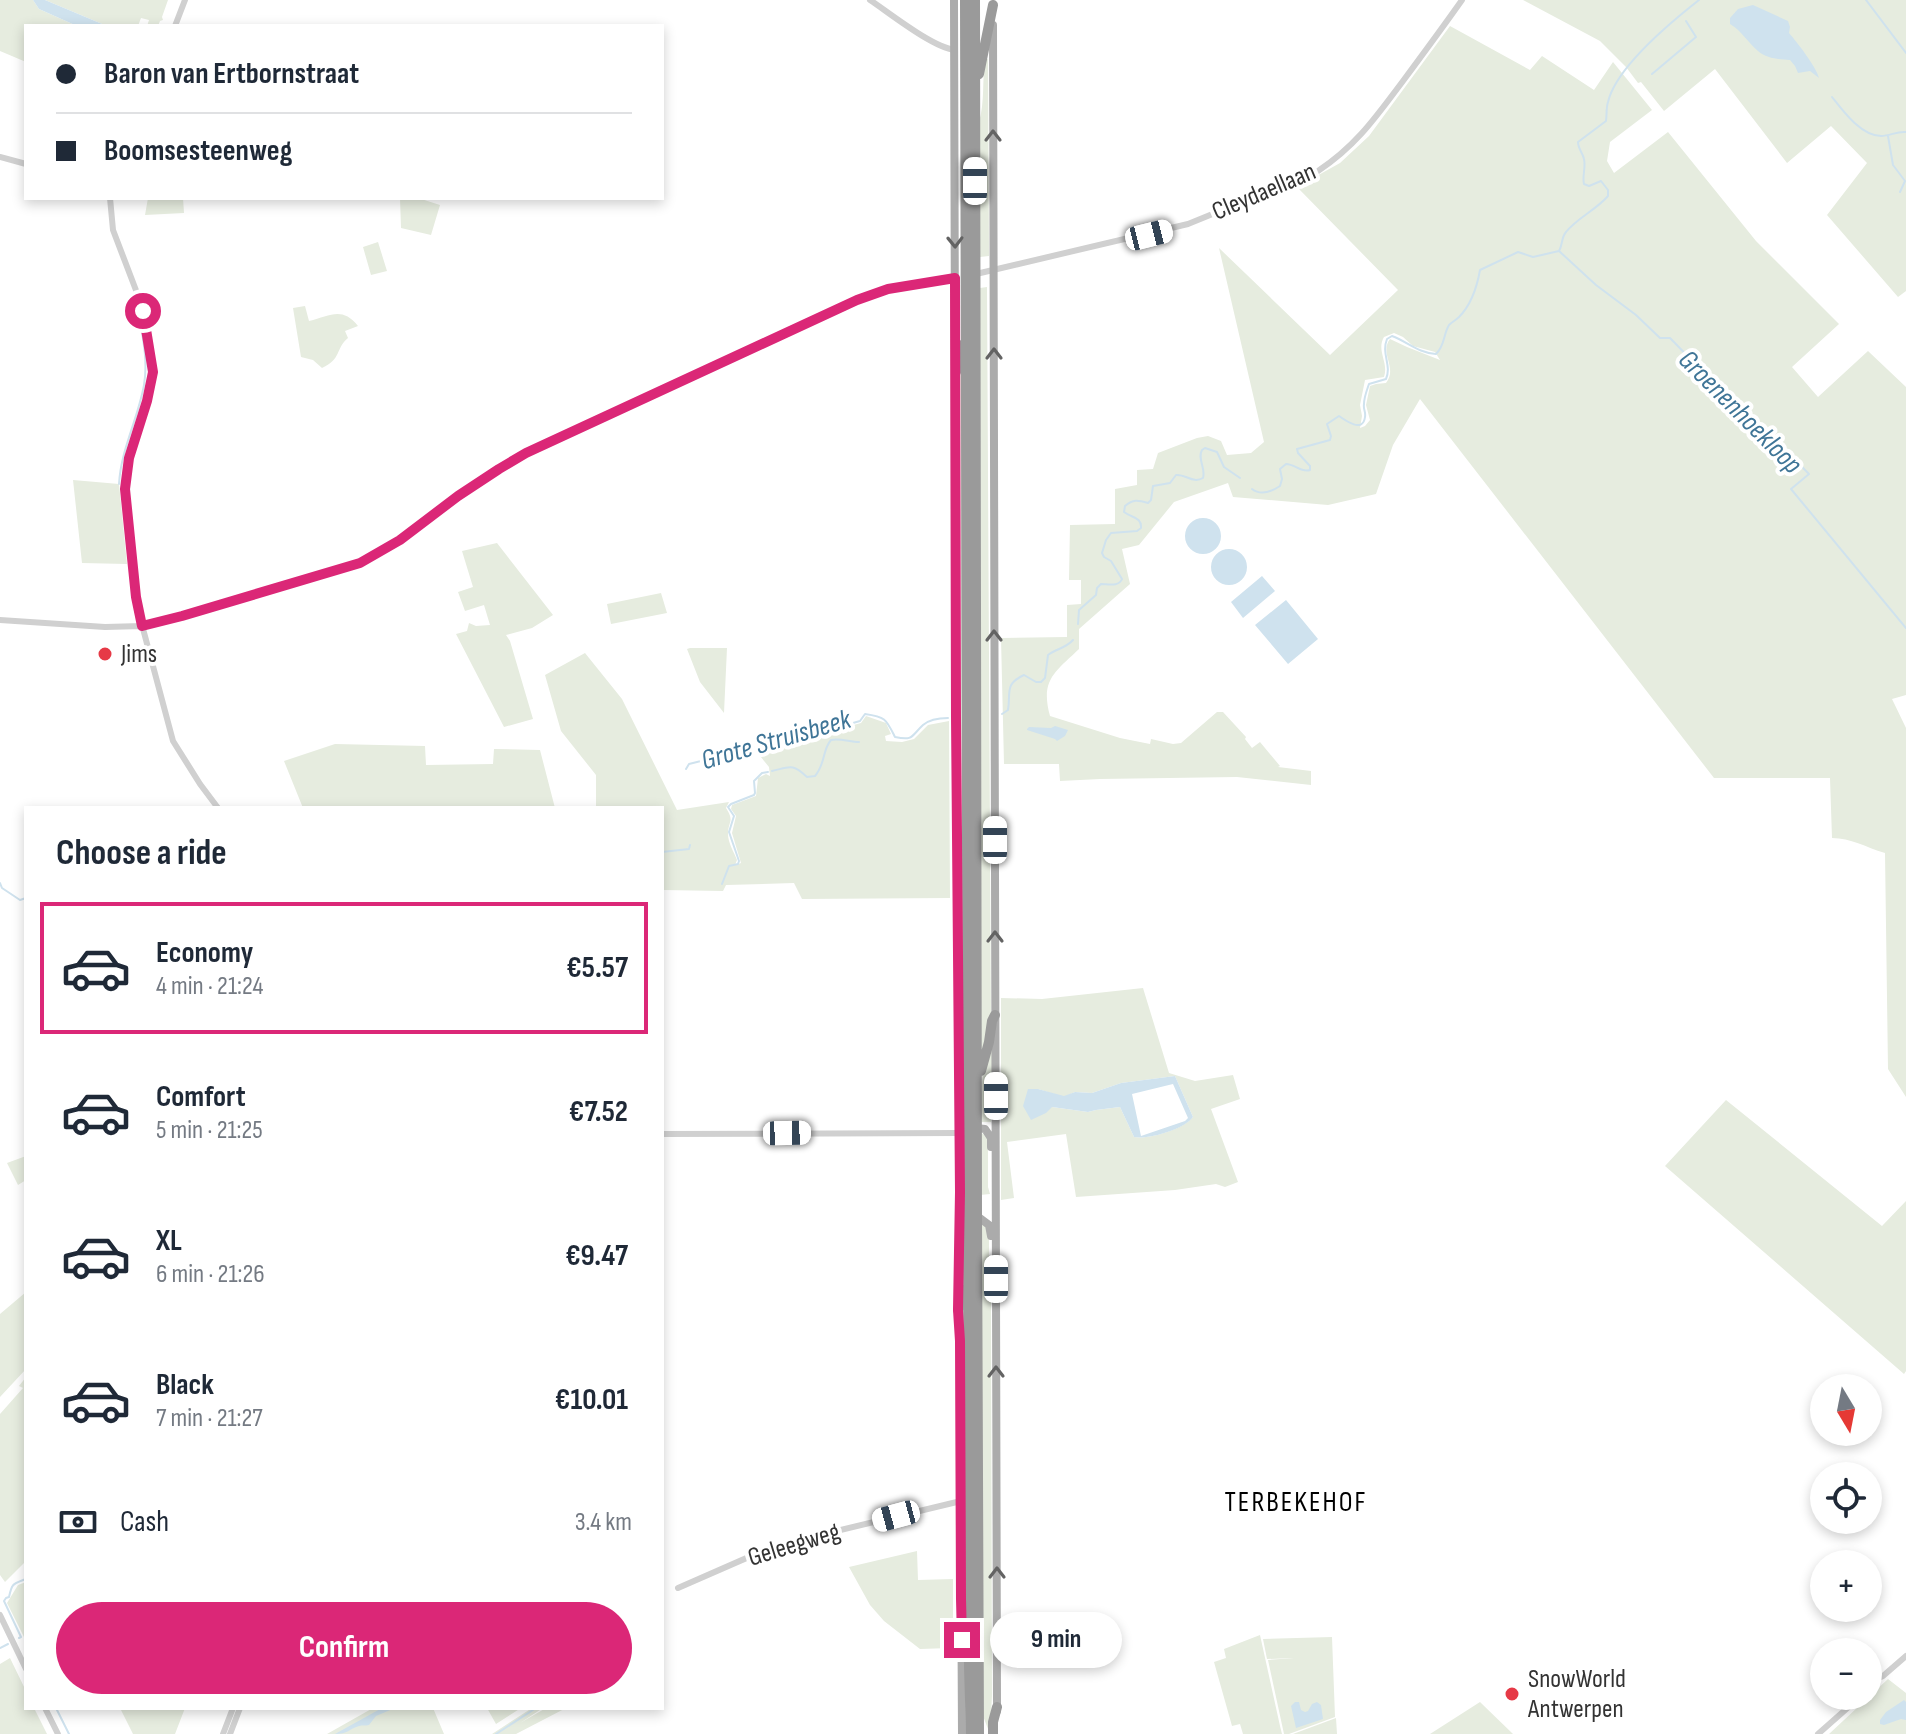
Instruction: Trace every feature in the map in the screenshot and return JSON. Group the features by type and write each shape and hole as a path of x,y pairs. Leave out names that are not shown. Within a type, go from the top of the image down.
{"highway":[{"path":"965,0 967,1131 977,1297 979,1734"},
{"path":"967,1131 977,1084 966,276 975,83 975,0"},
{"path":"975,83 981,68 993,3"},
{"path":"956,372 966,336"},
{"path":"977,1084 995,1015"},
{"path":"965,1734 969,1666 968,1277 972,1219"},
{"path":"958,1310 968,1277"},
{"path":"963,1689 965,1734"},
{"path":"995,1734 993,1722 997,1707"}],"main road":[{"path":"954,0 966,276 956,372 956,717 967,1131 960,1192 958,1310 963,1689"},
{"path":"993,3 997,1707"},
{"path":"967,1131 985,1129 991,1138 991,1176 996,1192"},
{"path":"972,1219 985,1211 996,1210"},
{"path":"972,1219 985,1221 991,1228 991,1247 996,1256"},
{"path":"961,1599 958,1647 965,1734"}],"street":[{"path":"176,24 185,0"},
{"path":"870,0 946,49 955,50"},
{"name":"Cleydaellaan","path":"0,620 105,627 142,626 360,563 400,540 458,496 526,453 857,300 888,289 994,270 1188,224 1318,171 1355,143 1373,122 1462,0"},
{"path":"0,157 24,163"},
{"path":"110,200 113,230 142,306 153,372 129,458 125,489 136,597 173,741 216,806"},
{"path":"664,1134 967,1131"},
{"name":"Geleegweg","path":"678,1588 774,1546 961,1501"},
{"path":"0,1615 24,1665"},
{"path":"1882,1676 1906,1656"},
{"path":"46,1710 58,1734"},
{"path":"223,1734 232,1710"},
{"path":"230,1734 239,1710"},
{"path":"1818,1734 1845,1710"}],"shaded area":[{"path":"0,0 33,0 39,9 73,24 24,24 24,61 0,51"},
{"path":"45,0 168,0 163,20 159,24 148,24 149,20 141,18 139,24 102,24"},
{"path":"1523,0 1906,0 1906,291 1898,297 1827,215 1867,163 1831,126 1787,163 1715,69 1664,111 1641,82 1638,83 1600,41"},
{"path":"1450,26 1530,70 1542,56 1594,90 1613,62 1652,110 1610,142 1607,161 1614,173 1668,132 1756,241 1839,324 1792,367 1818,397 1868,351 1906,387 1906,695 1892,699 1906,728 1906,1097 1888,1069 1885,853 1852,841 1832,838 1830,778 1714,778 1420,399 1393,445 1376,494 1328,505 1233,497 1228,483 1174,502 1139,545 1122,549 1130,584 1079,629 1079,649 1048,685 1050,716 1150,744 1151,739 1181,743 1217,712 1223,712 1252,748 1260,742 1278,767 1311,771 1311,785 1237,777 1060,781 1059,764 1004,764 1001,638 1067,637 1067,605 1081,604 1081,580 1069,580 1070,525 1115,524 1115,489 1137,485 1137,470 1153,469 1158,453 1208,436 1221,441 1227,455 1251,453 1264,442 1219,248 1330,355 1398,290 1297,187 1340,163 1369,136","holes":["1394,333 1413,346 1435,352 1440,360 1390,339 1386,350 1389,377 1386,383 1370,386 1366,405 1370,420 1360,428 1365,380 1384,377 1381,347 1384,337"]},
{"path":"985,59 988,59 989,256 980,257 979,122"},
{"path":"148,200 183,200 184,213 145,215"},
{"path":"400,200 424,200 440,205 431,235 401,228"},
{"path":"378,242 387,271 371,275 363,247"},
{"path":"987,287 991,1025 981,1065 980,288"},
{"path":"305,306 309,321 341,314 358,326 345,331 348,338 333,361 322,368 313,360 301,357 293,308"},
{"path":"962,355 963,1124 960,359"},
{"path":"73,480 119,484 127,564 82,563"},
{"path":"497,543 553,615 532,628 506,635 533,719 504,727 456,634 467,631 469,623 490,625 484,605 465,611 458,592 473,587 462,551"},
{"path":"661,593 667,613 611,624 607,604"},
{"path":"727,648 724,713 700,682 687,649"},
{"path":"585,653 622,699 677,810 729,802 726,808 731,819 728,837 737,860 735,865 741,863 732,833 736,816 732,805 756,796 758,778 766,774 770,776 769,767 756,751 861,723 866,716 886,723 891,734 885,736 886,741 902,742 914,739 928,725 949,721 950,898 802,899 794,883 726,885 723,891 664,890 664,806 596,806 596,775 561,731 545,675"},
{"path":"335,744 425,746 426,765 493,764 494,749 540,750 554,806 302,806 284,761"},
{"path":"1143,988 1169,1073 1195,1081 1233,1075 1240,1099 1211,1109 1238,1182 1225,1187 1216,1184 1076,1197 1066,1134 1007,1142 1014,1198 1001,1200 1001,998 1042,999","holes":["1175,1076 1193,1117 1165,1133 1134,1137 1120,1107 1088,1112 1052,1107 1038,1089 1064,1097 1075,1092 1092,1093 1121,1083"]},
{"path":"992,1038 991,1122 979,1122 983,1068"},
{"path":"1726,1100 1882,1226 1906,1201 1904,1374 1665,1166"},
{"path":"979,1131 988,1141 990,1194 980,1195"},
{"path":"24,1157 24,1181 18,1185 7,1163"},
{"path":"980,1223 989,1231 991,1301 990,1734 983,1716"},
{"path":"24,1294 24,1371 0,1397 0,1314"},
{"path":"24,1380 24,1563 5,1582 0,1575 0,1414 23,1388 19,1386"},
{"path":"917,1551 918,1580 953,1579 953,1644 950,1648 920,1649 884,1621 870,1605 849,1567"},
{"path":"24,1583 24,1637 7,1603 18,1585"},
{"path":"1260,1635 1282,1734 1243,1734 1240,1724 1232,1726 1214,1662 1226,1658 1224,1649"},
{"path":"1332,1637 1335,1717 1284,1734 1268,1660 1294,1658 1267,1659 1263,1639"},
{"path":"10,1658 24,1687 24,1710 35,1710 47,1734 0,1734 0,1664"},
{"path":"1888,1679 1906,1693 1906,1734 1829,1734 1855,1710 1882,1710 1882,1685"},
{"path":"1480,1702 1513,1734 1430,1734"},
{"path":"121,1710 184,1710 175,1734 133,1734"},
{"path":"369,1710 434,1710 444,1734 327,1734"},
{"path":"488,1710 518,1710 496,1724"},
{"path":"529,1710 540,1710 520,1723 543,1710 562,1710 516,1734 492,1734"},
{"path":"1336,1718 1337,1734 1293,1734"}],"water":[{"path":"33,0 45,0 102,24 73,24 39,9"},
{"path":"1753,5 1788,21 1789,33 1819,78 1810,71 1798,73 1790,60 1762,54 1730,24 1730,18 1738,9"},
{"path":"1203,518 1216,523 1221,536 1216,549 1203,554 1190,549 1185,536 1190,523"},
{"path":"1229,549 1242,554 1247,567 1242,580 1229,585 1216,580 1211,567 1216,554"},
{"path":"1262,576 1275,591 1243,618 1231,602"},
{"path":"1286,600 1318,639 1288,664 1255,625"},
{"path":"1055,726 1068,730 1057,741 1027,730 1029,727"},
{"path":"1175,1076 1193,1117 1175,1129 1157,1135 1134,1137 1120,1107 1088,1112 1052,1107 1031,1120 1023,1106 1028,1089 1064,1096 1075,1092 1092,1093 1121,1083","holes":["1173,1084 1188,1118 1141,1136 1132,1094"]},
{"path":"1904,1700 1906,1720 1880,1724 1886,1712"},
{"path":"1299,1702 1301,1710 1305,1712 1317,1702 1321,1705 1323,1719 1296,1728 1291,1706"},
{"path":"378,1710 390,1710 376,1716 369,1725 335,1734"}],"waterway":[{"name":"Grote Struisbeek","path":"1559,251 1566,232 1608,196 1608,190 1601,181 1589,186 1584,184 1584,162 1578,142 1606,121 1607,104 1613,89 1633,61 1699,0"},
{"path":"1866,0 1906,53"},
{"path":"1652,74 1696,37 1686,21"},
{"path":"1832,97 1866,132 1881,136 1906,132"},
{"path":"1888,136 1893,165 1905,181 1900,192"},
{"name":"Groenenhoekloop","path":"1559,251 1660,338 1670,338 1704,373 1719,382 1809,474 1791,489 1906,628"},
{"name":"Grote Struisbeek","path":"1252,489 1266,492 1280,486 1280,469 1286,464 1310,470 1297,449 1330,440 1327,424 1339,416 1358,425 1364,422 1364,399 1369,384 1386,379 1388,374 1387,339 1392,336 1436,354 1449,325 1471,301 1480,270 1518,252 1533,257 1559,251"},
{"path":"119,484 145,376 139,315"},
{"name":"Grote Struisbeek","path":"1078,624 1079,610 1096,595 1101,584 1121,582 1111,561 1102,553 1111,533 1141,528 1138,520 1124,512 1125,506 1136,501 1148,503 1153,486 1170,483 1176,475 1196,480 1203,478 1200,457 1205,448 1217,452 1224,467 1240,478"},
{"name":"Grote Struisbeek","path":"1002,714 1008,710 1013,682 1024,675 1041,682 1045,678 1048,655 1073,640"},
{"name":"Grote Struisbeek","path":"686,769 689,764 860,721 865,714 881,718 895,737 906,738 912,737 929,721 948,718"},
{"path":"772,771 791,767 807,777 815,776 831,740 859,742"},
{"path":"722,884 729,866 739,861 729,832 734,816 728,807 754,795 754,781 762,773 768,772"},
{"name":"Grote Struisbeek","path":"664,852 689,849 690,845"},
{"name":"Grote Struisbeek","path":"0,883 2,888 20,900 24,899"},
{"path":"19,1638 4,1601 14,1585 24,1580"},
{"path":"0,1648 8,1644"},
{"path":"57,1710 69,1734"},
{"path":"496,1734 533,1710"}],"place":[{"name":"Jims","path":"105,654"},
{"name":"SnowWorld Antwerpen","path":"1512,1694"}],"district":[{"name":"TERBEKEHOF","path":"1296,1502"}],"route":[{"path":"143,311 153,372 129,458 125,489 142,626 360,563 385,550 458,496 526,453 857,300 888,289 955,278 962,1640"}]}
